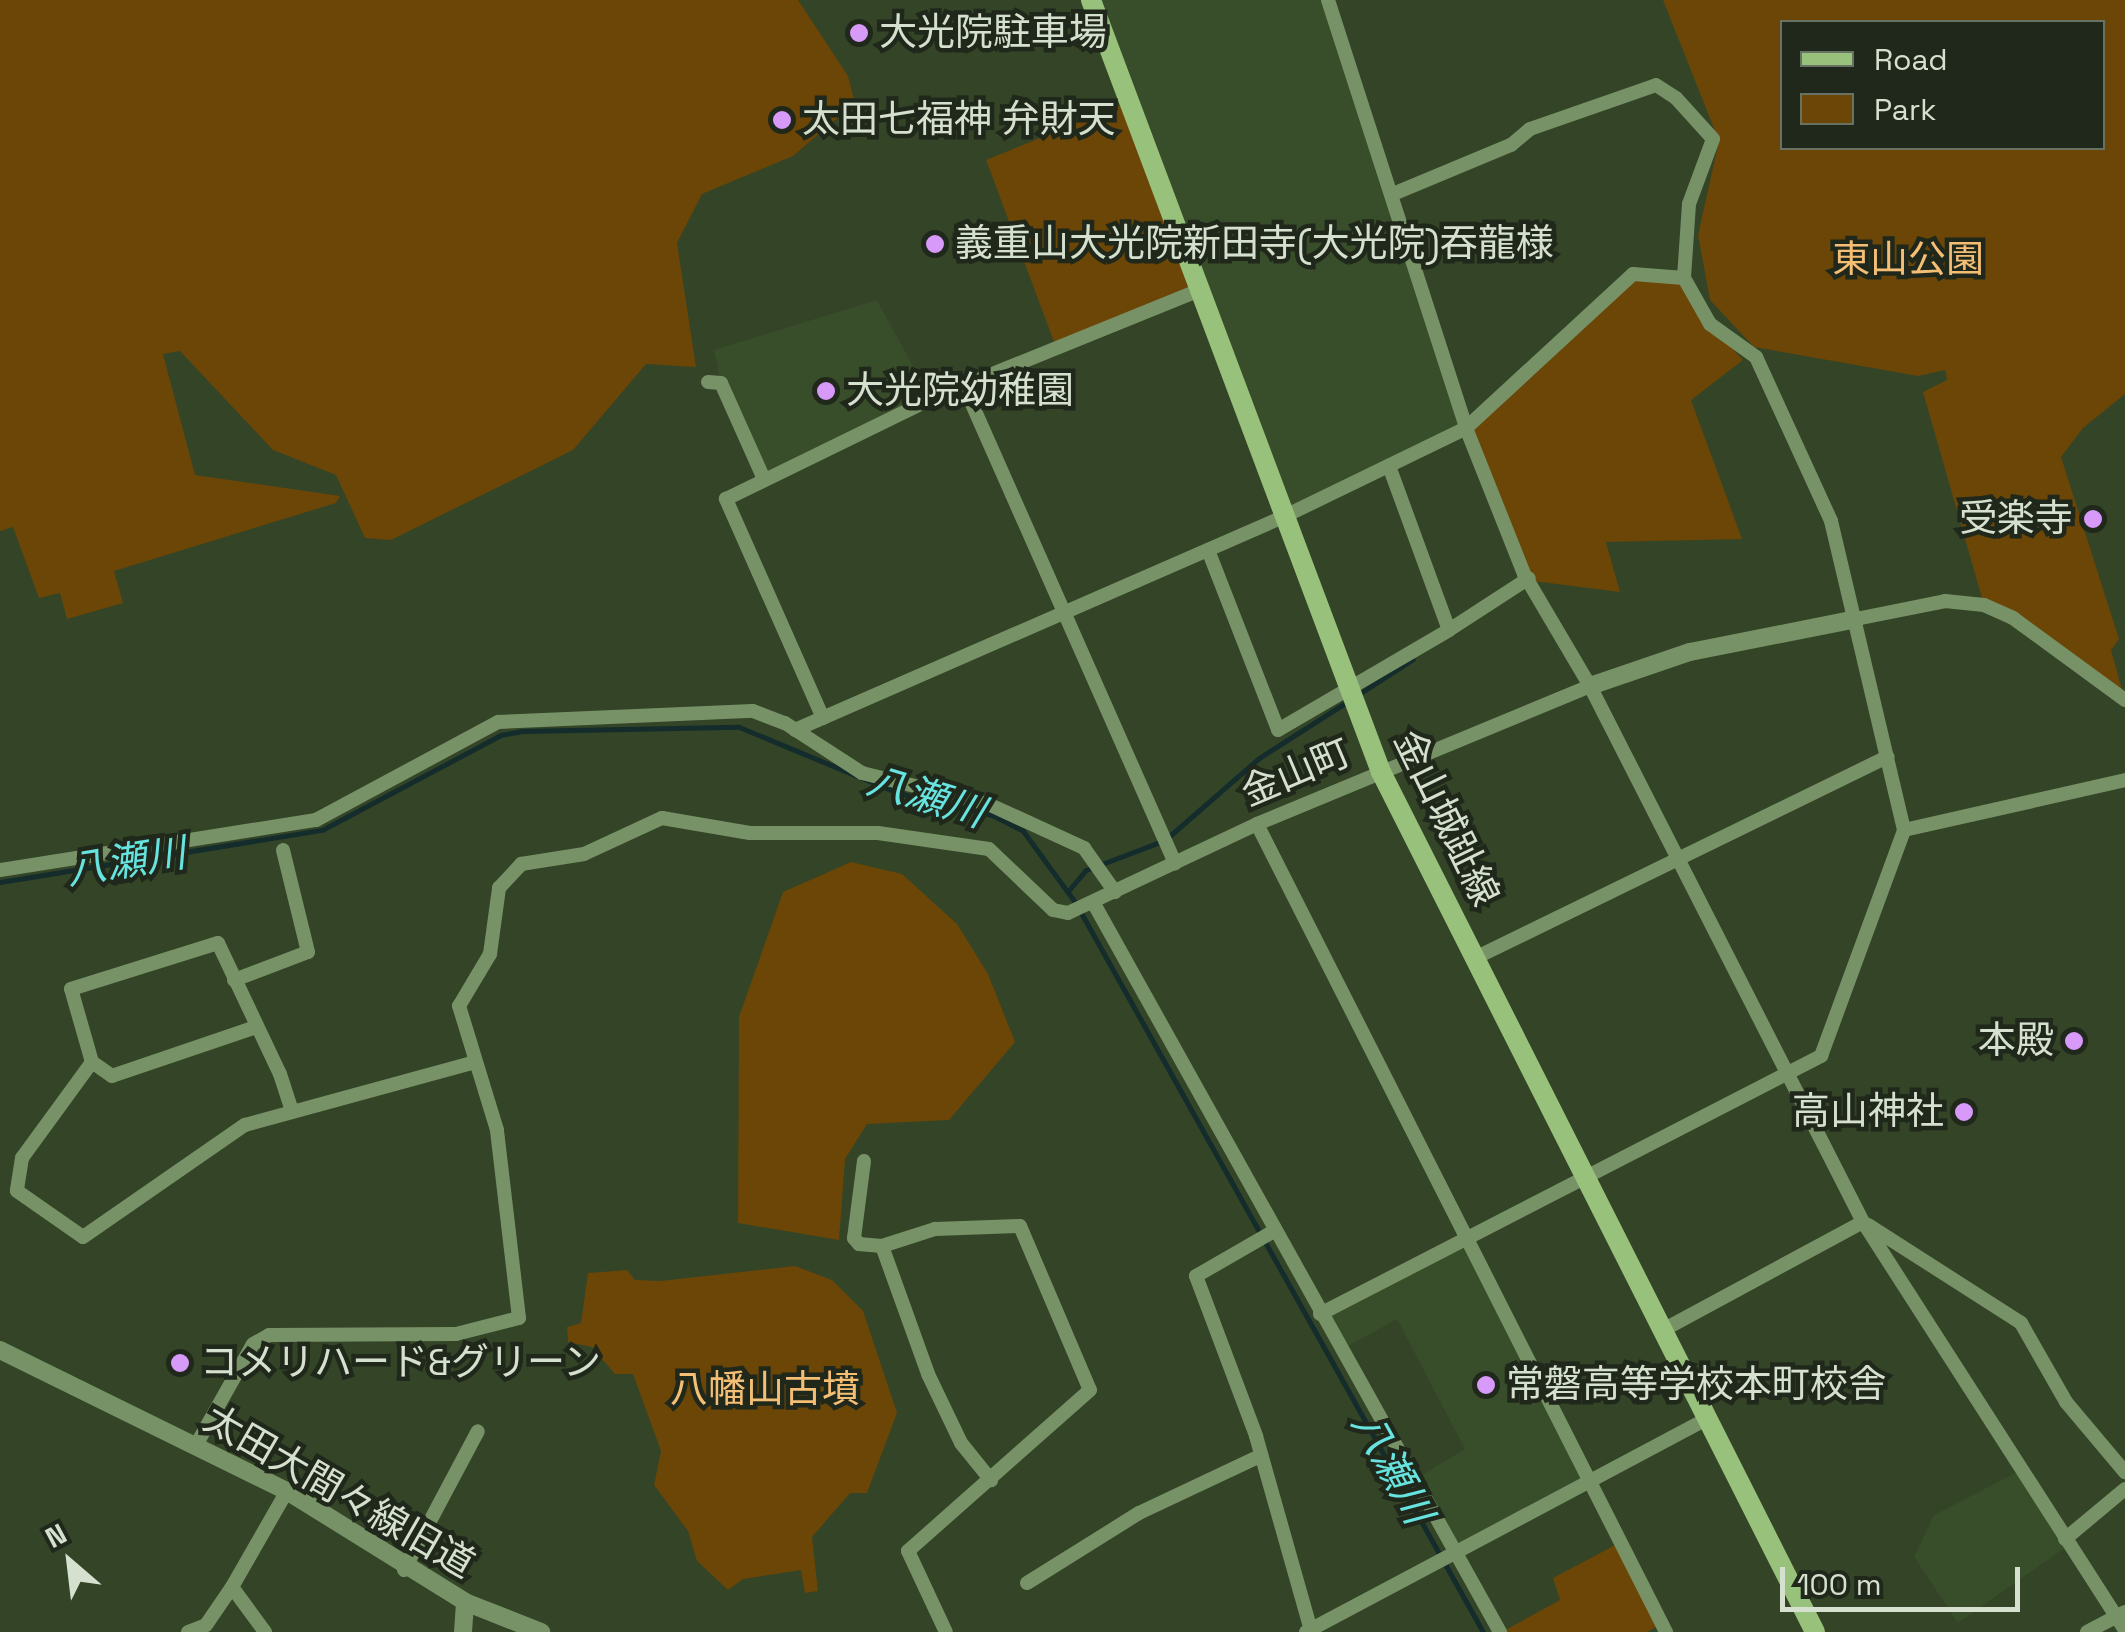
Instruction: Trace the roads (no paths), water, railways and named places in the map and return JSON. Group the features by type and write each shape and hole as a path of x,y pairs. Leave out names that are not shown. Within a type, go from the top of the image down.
{"main road":[{"name":"金山城趾線","path":"1091,0 1380,772 1815,1632"}],"street":[{"path":"1328,0 1496,513 1590,686 1863,1222 2065,1539 2121,1613 2125,1630"},
{"path":"1320,1314 1821,1056 1904,830 1831,520 1756,357 1710,324 1684,278 1689,204 1713,139 1656,85 1530,130 1511,146 1394,194"},
{"path":"795,730 1286,516 1466,428 1633,274 1684,278"},
{"path":"822,718 726,499 964,386 1202,289"},
{"path":"708,382 721,383 764,479"},
{"path":"964,386 1062,614 1176,863"},
{"path":"1388,466 1449,630"},
{"path":"1208,550 1278,730 1449,630 1529,578"},
{"path":"1590,686 1690,652 1945,600 1984,605 2014,618 2125,700"},
{"name":"金山町","path":"1084,906 1257,824 1590,686"},
{"path":"0,870 316,820 498,722 753,711 795,730 862,773 988,804 1084,848 1099,864 1115,892"},
{"path":"1475,958 1888,756"},
{"path":"1904,830 2125,780"},
{"path":"195,1446 253,1344 269,1335 456,1334 519,1318 497,1130 459,1006 490,954 505,878 521,864 584,854 662,818 750,833 878,833 974,846 1005,862 1053,910 1084,906 1265,1236 1320,1314 1500,1632"},
{"path":"1257,824 1666,1632"},
{"path":"234,980 308,952 283,850"},
{"path":"256,1028 112,1076 92,1062 71,989 218,944 256,1028 292,1110"},
{"path":"92,1062 22,1158 17,1191 83,1237 245,1125 476,1062"},
{"path":"864,1161 854,1238 882,1246 935,1229 1020,1226 1090,1390 908,1551 946,1632"},
{"path":"1662,1330 1863,1222"},
{"path":"1863,1222 2021,1324 2066,1402 2125,1472"},
{"path":"1265,1236 1196,1276 1260,1456 1308,1631 1708,1418"},
{"path":"882,1246 928,1374 961,1444 991,1480"},
{"name":"太田大間々線旧道","path":"0,1350 286,1491 404,1570 465,1602 541,1632"},
{"path":"404,1570 478,1431"},
{"path":"1027,1583 1139,1512 1260,1456"},
{"path":"2065,1539 2125,1488"},
{"path":"188,1632 206,1625 286,1491"},
{"path":"232,1587 265,1632"},
{"path":"463,1632 465,1602"},
{"path":"2087,1632 2121,1613"}],"waterway":[{"path":"1359,694 1413,659"},
{"path":"1069,890 1086,870 1165,840 1259,758 1350,700"},
{"name":"八瀬川","path":"0,882 322,830 501,735 522,731 739,727 898,793 992,815 1023,831 1075,902 1483,1632"}],"place":[{"name":"大光院駐車場","path":"859,33"},
{"name":"太田七福神 弁財天","path":"782,120"},
{"name":"義重山大光院新田寺(大光院)吞龍様","path":"935,244"},
{"name":"大光院幼稚園","path":"826,391"},
{"name":"受楽寺","path":"2093,519"},
{"name":"本殿","path":"2074,1041"},
{"name":"高山神社","path":"1964,1112"},
{"name":"コメリハード&グリーン","path":"180,1363"},
{"name":"常磐高等学校本町校舎","path":"1486,1385"}],"park label":[{"name":"東山公園","path":"1908,260"},
{"name":"八幡山古墳","path":"765,1390"}]}
